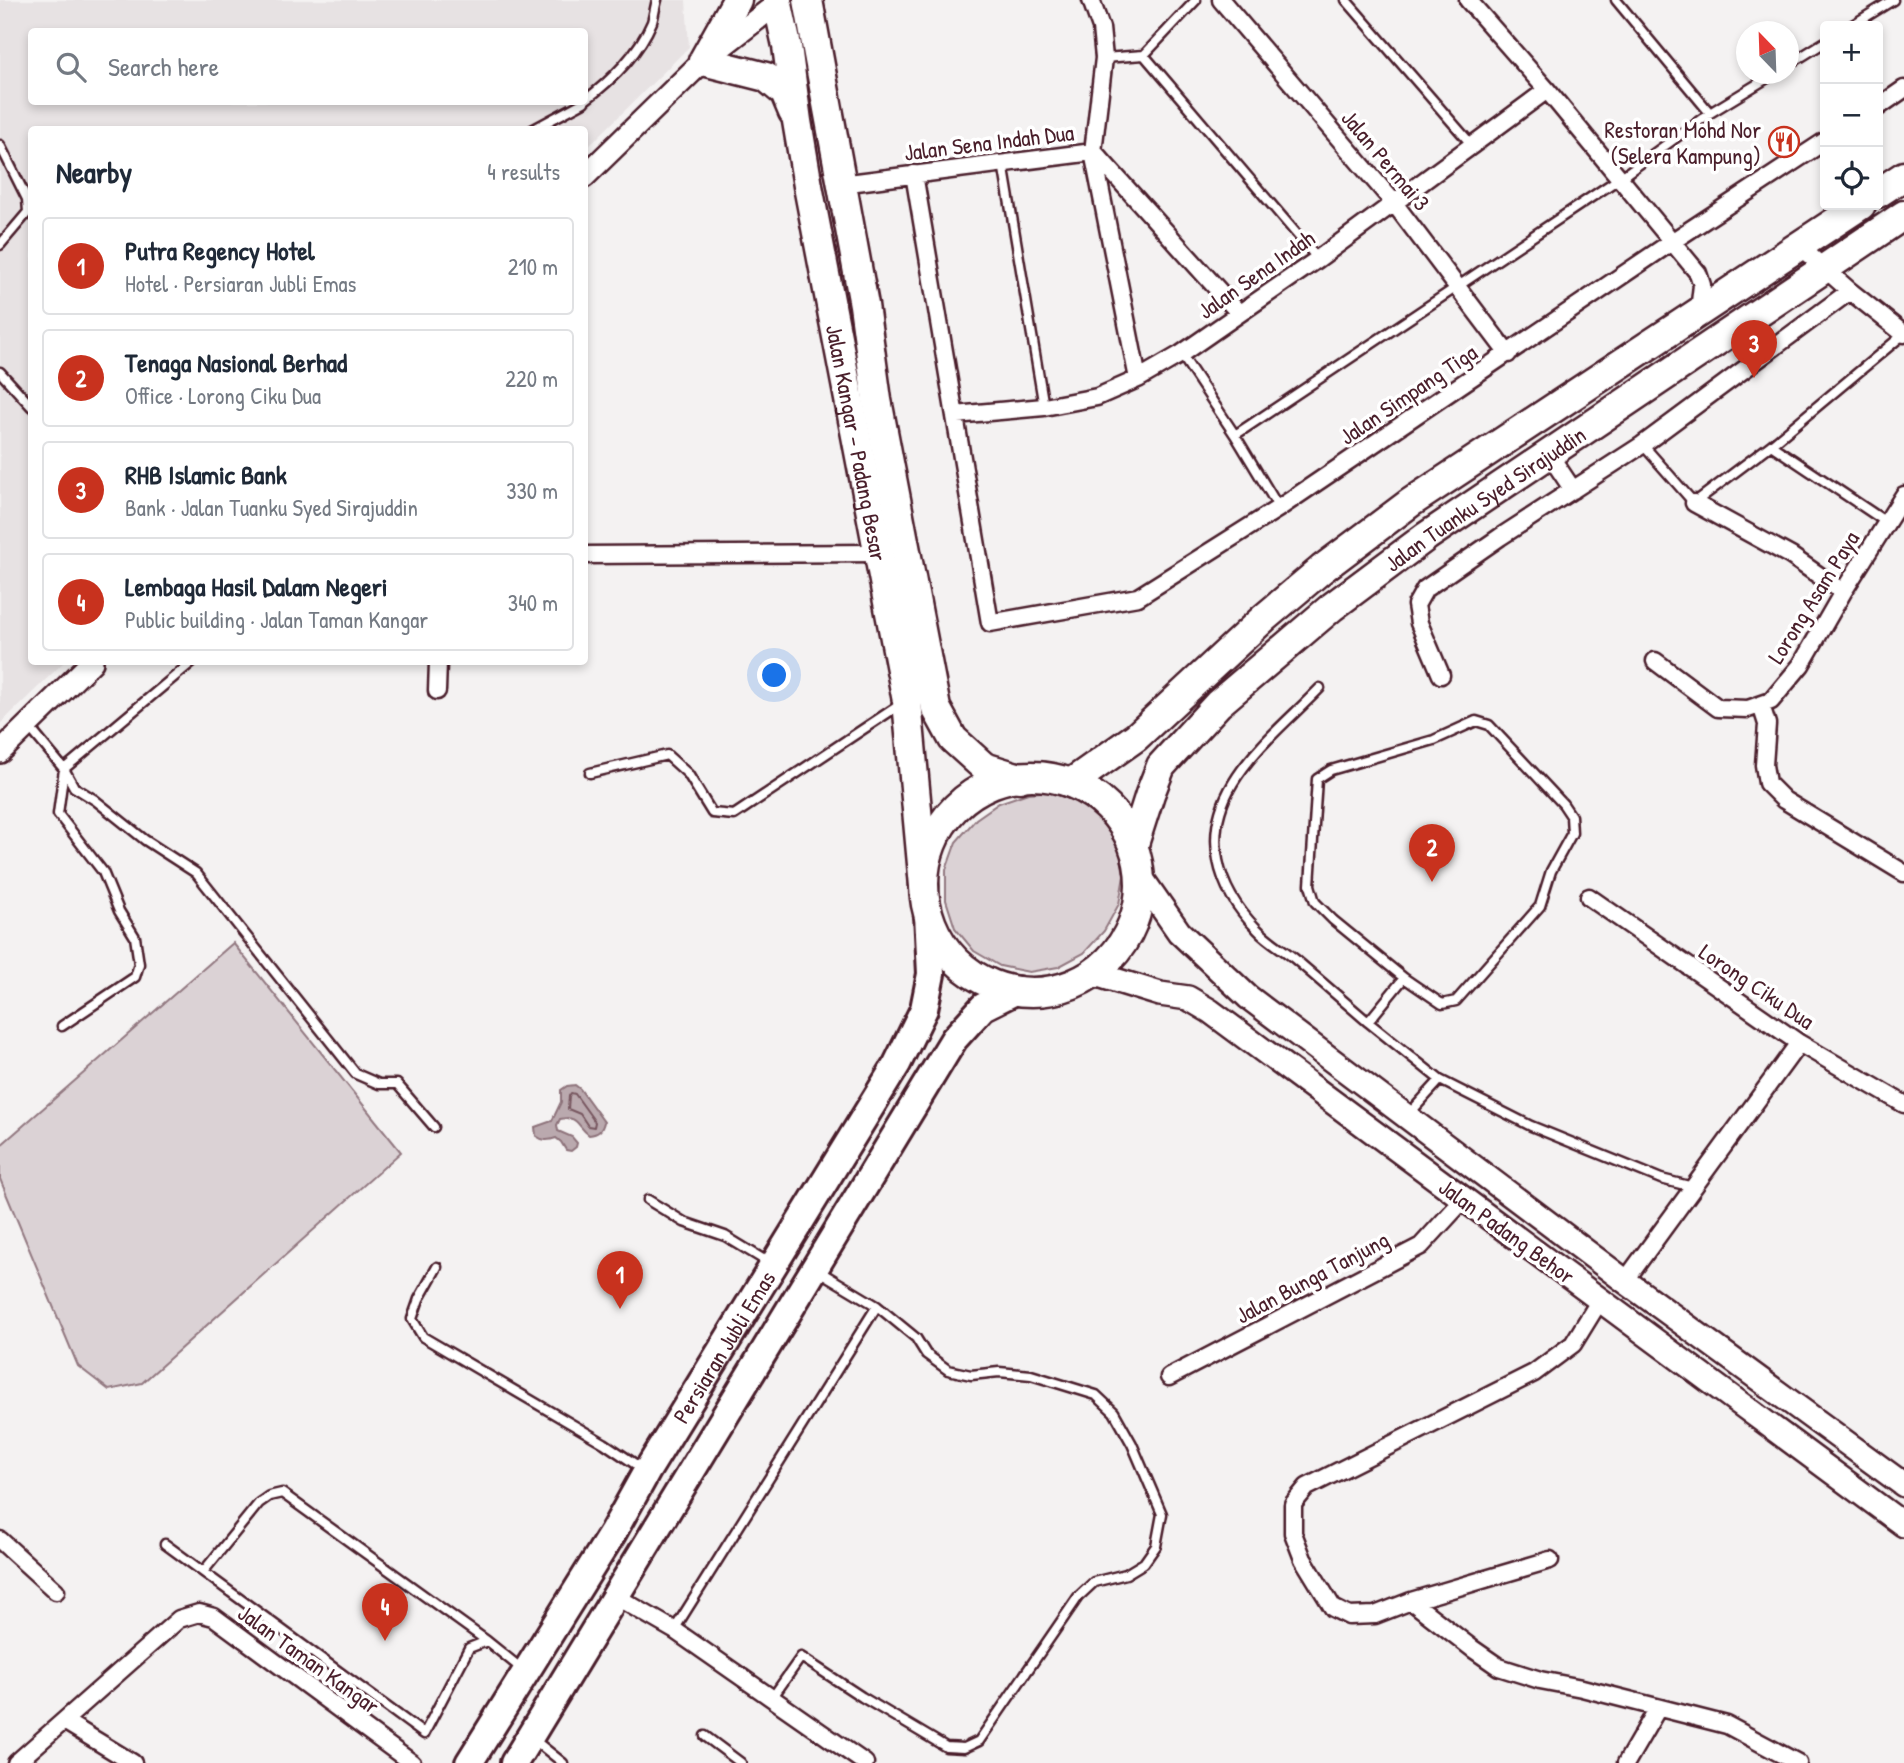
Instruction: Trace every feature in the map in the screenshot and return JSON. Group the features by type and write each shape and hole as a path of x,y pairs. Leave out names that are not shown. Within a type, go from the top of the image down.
{"highway":[{"path":"737,0 703,61 766,77 785,93 797,121"},
{"name":"Jalan Kangar – Padang Besar","path":"808,0 864,305 877,400 936,708 953,739 984,767 1020,778"},
{"path":"778,1 790,8 817,48"},
{"name":"Jalan Kangar – Padang Besar","path":"778,1 797,121 907,701 924,886"},
{"path":"1883,190 1904,176"},
{"name":"Jalan Tuanku Syed Sirajuddin","path":"1071,783 1136,737 1264,618 1322,569 1399,511 1853,210"},
{"name":"Jalan Tuanku Syed Sirajuddin","path":"1134,845 1161,766 1218,704 1332,607 1427,536 1904,215"},
{"path":"1037,776 1071,783 1092,793 1109,807 1123,825 1134,845 1140,876 1136,913 1129,931 1113,954 1092,973 1064,987 1040,991 1017,990 987,981 961,965 941,942 928,914 924,886 927,858 934,840 955,809 977,791 1003,780 1020,778 1037,776"}],"main road":[{"name":"Jalan Padang Behor","path":"1140,876 1179,932 1248,997 1406,1118 1904,1485"},
{"name":"Persiaran Jubli Emas","path":"469,1763 612,1534 647,1471 897,1064 924,1009 931,974 928,914"},
{"name":"Jalan Padang Behor","path":"1092,973 1160,994 1188,998 1210,1011 1904,1525"},
{"name":"Persiaran Jubli Emas","path":"514,1763 954,1039 983,1007 1017,990"},
{"path":"647,1471 680,1490"}],"street":[{"path":"1091,0 1101,28 1104,58 1093,152 1138,379"},
{"name":"Jalan Permai 3","path":"1221,0 1394,203 1508,354"},
{"path":"1468,0 1547,90 1698,273 1702,285 1699,311"},
{"path":"588,173 703,61 778,1"},
{"path":"1883,104 1904,89"},
{"name":"Jalan Sena Indah","path":"955,415 1044,407 1097,397 1138,379 1181,354 1318,259 1547,90"},
{"name":"Jalan Simpang Tiga","path":"955,415 990,623 1138,597 1279,508 1672,241 1820,144"},
{"name":"Jalan Sena Indah Dua","path":"841,184 1093,152 1240,313"},
{"path":"914,174 955,415"},
{"path":"1799,246 1904,334"},
{"path":"1441,675 1419,623 1416,605 1425,589 1642,444 1850,291"},
{"path":"1549,454 1573,490"},
{"name":"Lorong Asam Paya","path":"1754,707 1771,701 1801,664 1904,495"},
{"path":"1694,503 1791,556 1843,592"},
{"path":"588,555 879,553"},
{"path":"1656,661 1718,708 1754,707 1767,724 1763,765 1766,783 1784,800 1904,873"},
{"path":"0,752 89,665"},
{"path":"437,691 438,665"},
{"name":"Lorong Ciku Dua","path":"1589,897 1799,1043 1904,1104"},
{"path":"1625,1280 1799,1043"},
{"name":"Jalan Bunga Tanjung","path":"1169,1377 1421,1246 1464,1199"},
{"path":"1550,1560 1411,1601 1375,1615 1349,1616 1333,1608 1303,1559 1293,1533 1293,1504 1307,1487 1534,1373 1573,1344 1600,1300"},
{"path":"0,1540 56,1591"},
{"path":"615,1596 674,1630 865,1763"},
{"path":"1411,1601 1499,1667 1540,1680 1727,1725 1798,1763"},
{"name":"Jalan Taman Kangar","path":"16,1763 180,1619 199,1613 214,1617 412,1763"},
{"path":"1626,1763 1658,1708"},
{"path":"64,1721 133,1763"}],"lane":[{"path":"588,98 613,77 637,48 652,21 657,0"},
{"path":"1104,58 1144,55 1196,0"},
{"path":"1346,0 1471,144"},
{"path":"1616,0 1710,113"},
{"path":"1859,21 1894,0"},
{"path":"1799,58 1820,45"},
{"path":"1144,55 1318,259"},
{"path":"1235,435 1620,178 1710,113 1758,84"},
{"path":"539,126 577,105"},
{"path":"0,145 27,199 28,212 0,245"},
{"path":"1003,163 1044,407"},
{"path":"1642,444 1694,503 1771,445 1904,334"},
{"path":"1181,354 1279,508"},
{"path":"0,372 28,403"},
{"path":"1771,445 1886,522"},
{"path":"62,1026 135,977 139,964 135,937 119,911 103,872 58,814 64,769 188,665"},
{"path":"1320,688 1251,758 1233,784 1222,807 1215,838 1217,858 1225,885 1241,912 1258,931 1440,1080 1531,1126 1661,1179 1693,1187"},
{"path":"590,774 667,755 688,774 712,813 734,814 907,701"},
{"path":"1476,722 1489,725 1563,804 1571,816 1572,832 1551,871 1540,906 1456,1001 1443,1004 1404,978 1315,902 1310,885 1317,779 1331,770 1434,740 1476,722"},
{"path":"28,725 64,769 74,787 95,800 145,841 196,873 356,1074 379,1084 397,1084 434,1127"},
{"path":"1368,1022 1404,978"},
{"path":"1406,1118 1440,1080"},
{"path":"648,1200 684,1222 725,1236 774,1266"},
{"path":"437,1267 419,1299 412,1319 423,1337 647,1471"},
{"path":"772,1698 801,1657 862,1697 946,1746 964,1748 979,1741 1078,1597 1094,1582 1126,1574 1144,1563 1156,1546 1162,1514 1132,1444 1114,1412 1096,1395 1031,1375 999,1372 971,1375 948,1370 926,1354 916,1338 877,1306 814,1268"},
{"path":"674,1630 877,1306"},
{"path":"203,1572 259,1503 269,1496 282,1493 487,1641 525,1672"},
{"path":"164,1544 424,1734 469,1648 487,1641"},
{"path":"705,1736 741,1763"},
{"path":"531,1737 563,1763"}],"shaded area":[{"path":"0,0 686,0 689,47 588,147 588,126 28,126 28,665 61,665 0,724"},
{"path":"1054,791 1080,800 1103,816 1119,843 1124,876 1119,904 1104,931 1084,953 1058,967 1029,972 1000,966 974,951 955,928 946,900 946,870 956,842 976,819 999,803 1028,793"},
{"path":"233,943 401,1152 142,1383 109,1390 78,1366 0,1179 0,1146"}],"water":[{"path":"575,1085 604,1122 599,1132 589,1135 574,1120 560,1119 558,1131 572,1137 577,1143 571,1151 566,1150 556,1138 546,1140 536,1136 535,1127 552,1121 561,1102 561,1090"}],"place":[{"name":"Restoran Mohd Nor (Selera Kampung)","path":"1784,142"},
{"name":"RHB Islamic Bank","path":"1754,378"},
{"name":"Tenaga Nasional Berhad","path":"1432,882"},
{"name":"Putra Regency Hotel","path":"620,1309"},
{"name":"Lembaga Hasil Dalam Negeri","path":"385,1641"}]}
